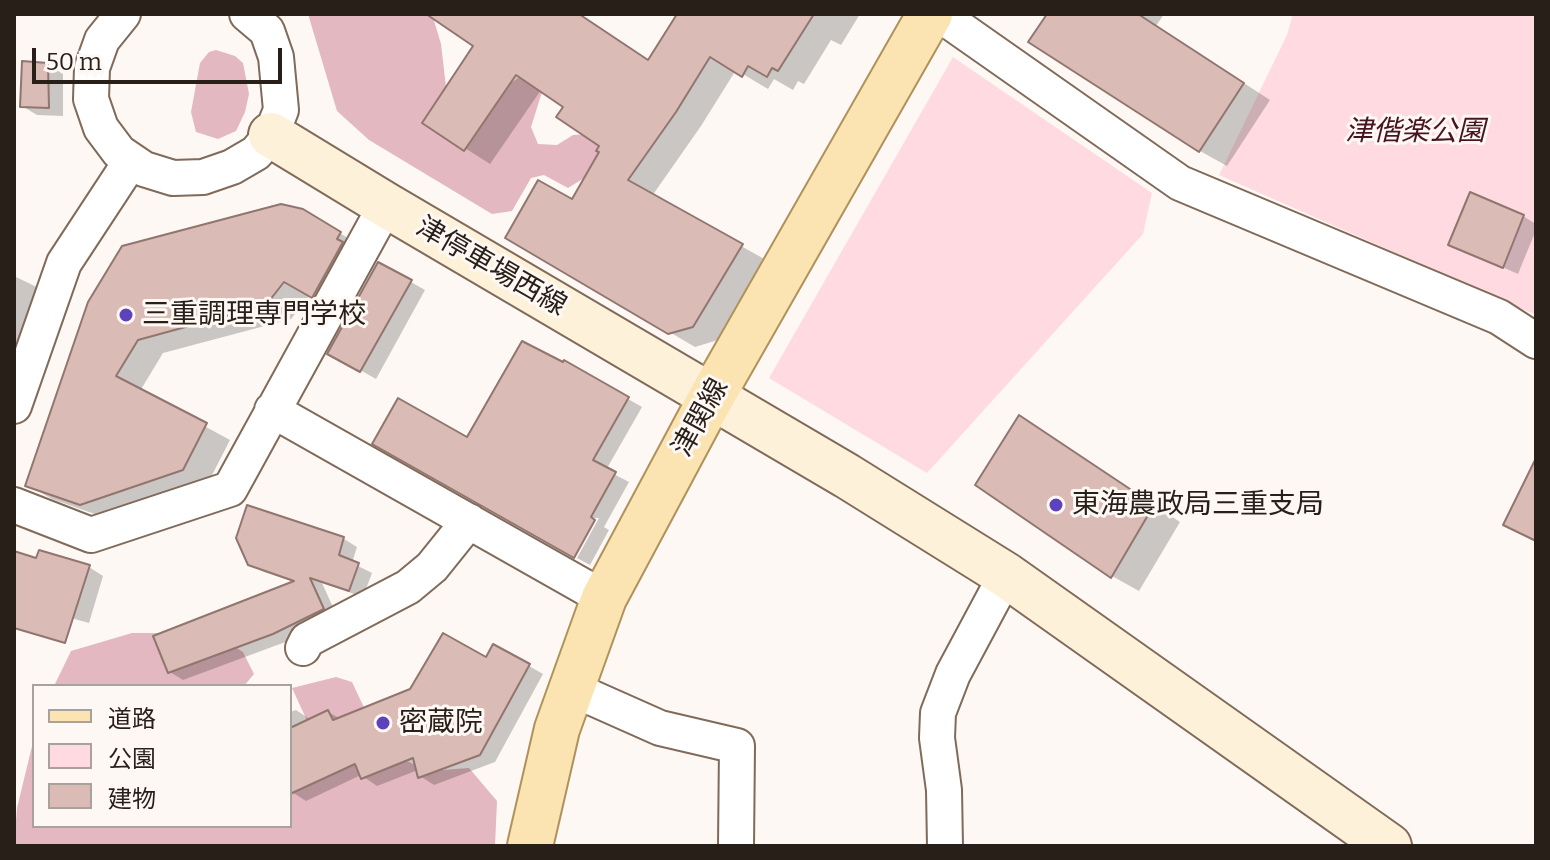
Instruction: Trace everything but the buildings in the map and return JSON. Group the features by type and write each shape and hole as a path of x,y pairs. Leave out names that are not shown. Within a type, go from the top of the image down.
{"main road":[{"name":"津関線","path":"530,846 557,729 604,598 712,396 930,14"}],"street":[{"path":"939,14 1180,183 1499,317 1536,341"},
{"path":"121,15 102,40 92,68 91,99 101,128 119,152 144,169 173,178 203,177 232,167 256,153 271,135 281,110 280,90 276,57 264,20"},
{"name":"津停車場西線","path":"271,135 847,476 1006,575 1389,846"},
{"path":"14,406 64,263 131,161"},
{"path":"14,505 91,535 230,489 386,205"},
{"path":"272,410 604,598"},
{"path":"303,648 307,640 408,587 432,567 469,521"},
{"path":"945,846 938,713 953,674 1006,575"},
{"path":"570,688 660,728 737,746 736,846"}],"green space":[{"name":"津偕楽公園","path":"1293,14 1536,14 1536,315 1219,175 1287,35"},
{"path":"953,57 1152,193 1143,234 927,473 769,378"}],"shaded area":[{"path":"308,14 432,14 441,44 446,87 494,95 522,75 543,89 531,127 538,144 557,145 573,135 588,134 615,159 568,188 544,175 531,178 512,211 492,214 369,140 337,111"},
{"path":"216,50 235,56 243,63 249,94 236,131 218,139 196,132 191,112 200,63 209,52"},
{"path":"132,633 213,633 243,652 254,674 246,684 55,684 71,651"},
{"path":"336,677 352,682 384,750 428,771 469,768 497,801 495,846 14,846 17,808 32,746 32,828 292,828 292,770 321,751 292,688"}],"place":[{"name":"三重調理専門学校","path":"126,315"},
{"name":"東海農政局三重支局","path":"1056,505"},
{"name":"密蔵院","path":"383,723"}]}
